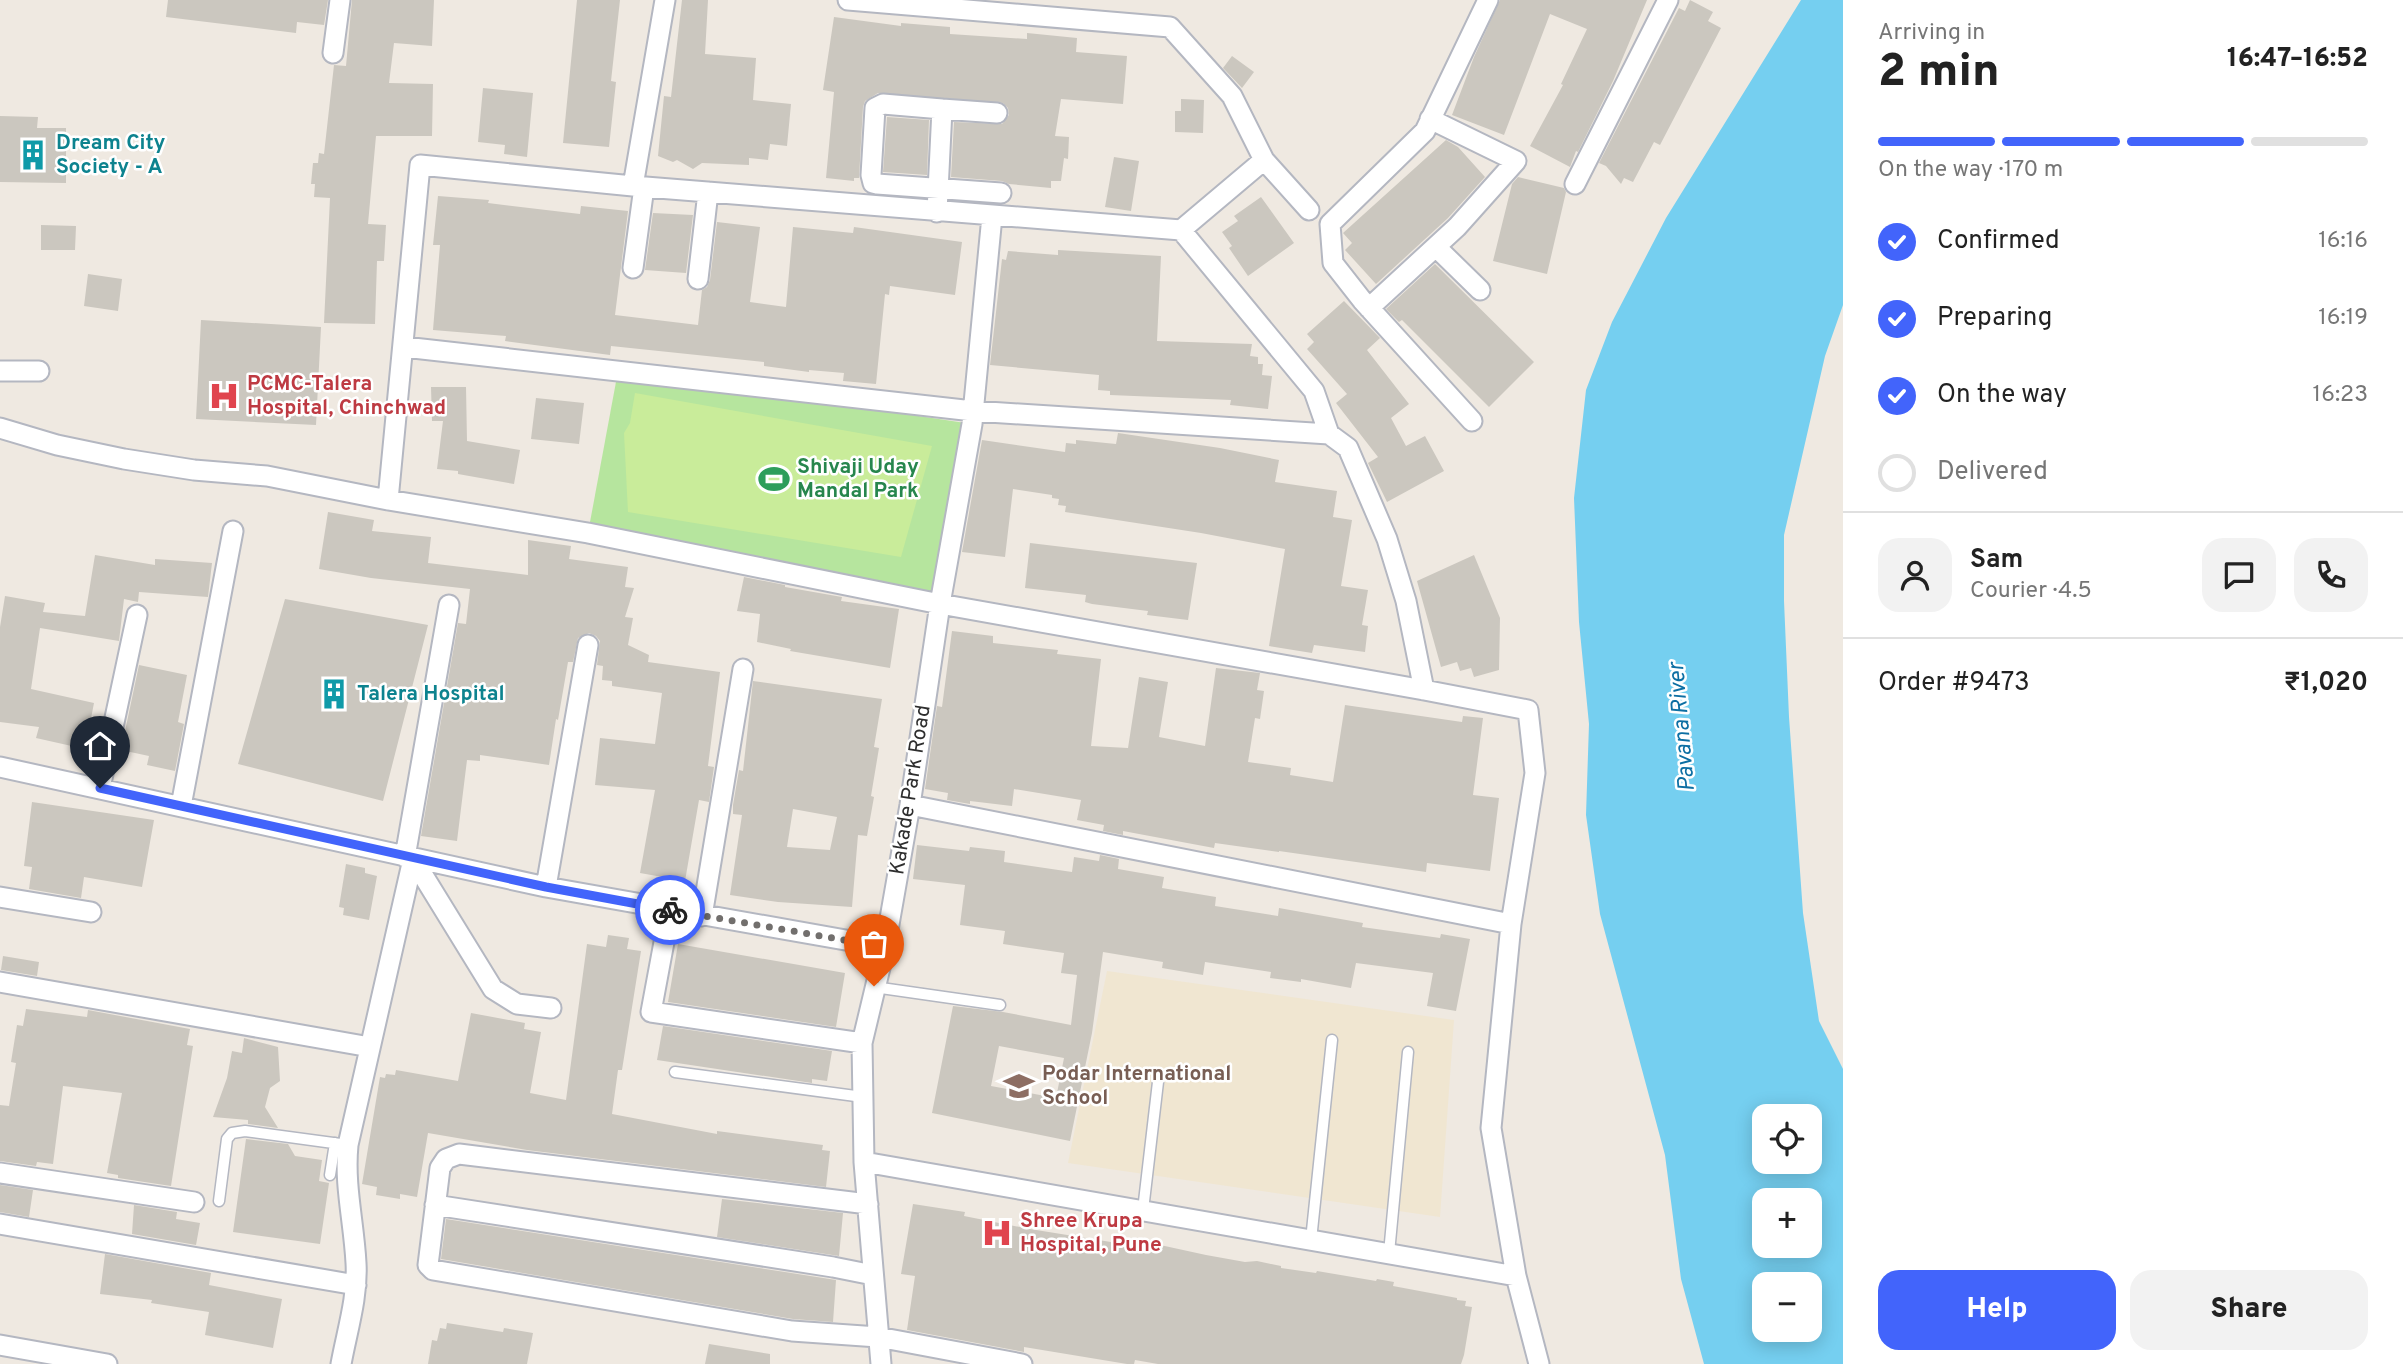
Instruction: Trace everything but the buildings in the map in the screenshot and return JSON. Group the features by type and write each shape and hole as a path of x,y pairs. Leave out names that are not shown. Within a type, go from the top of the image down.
{"street":[{"path":"333,53 340,0"},
{"path":"633,268 639,186 665,0"},
{"path":"848,0 1046,9 1170,27 1232,96 1264,160 1309,209"},
{"path":"1472,421 1369,308 1333,263 1331,224 1425,131 1488,0"},
{"path":"1575,184 1668,0"},
{"path":"997,113 883,104 875,108 871,175 872,181 877,184 1001,193"},
{"path":"937,212 942,109"},
{"path":"1369,308 1457,227 1516,162 1430,119"},
{"path":"388,500 420,164 937,212 1181,230 1264,160"},
{"path":"698,279 708,192"},
{"name":"Kakade Park Road","path":"881,1364 864,1162 862,1043 885,947 910,805 940,604 973,411 992,216"},
{"path":"1181,230 1314,391 1329,434"},
{"path":"1436,247 1480,290"},
{"path":"404,347 973,411 1329,434 1348,447 1387,539 1406,601 1424,690"},
{"path":"0,371 40,371"},
{"path":"0,428 57,445 124,459 194,470 267,476 388,500 587,533 940,604 1528,710 1535,773 1511,924 1491,1128 1516,1276 1539,1364"},
{"path":"181,806 233,531"},
{"path":"341,1364 356,1285 356,1261 341,1144 370,1047 409,858 449,606"},
{"path":"100,788 137,615"},
{"path":"546,887 588,645"},
{"path":"702,916 743,669"},
{"path":"0,767 546,887 885,947"},
{"path":"910,805 1511,924"},
{"path":"409,858 493,989 517,1004 551,1008"},
{"path":"0,897 91,912"},
{"path":"670,910 651,1012 862,1043"},
{"path":"0,982 370,1047"},
{"path":"868,1204 459,1154 442,1162 428,1265 433,1270 792,1331 878,1338 1022,1364"},
{"path":"864,1162 1516,1276"},
{"path":"0,1173 194,1202"},
{"path":"435,1205 873,1275"},
{"path":"0,1224 356,1285"},
{"path":"0,1345 107,1364"}],"lane":[{"path":"874,986 1000,1005"},
{"path":"1311,1240 1332,1040"},
{"path":"1389,1253 1408,1052"},
{"path":"675,1072 863,1097"},
{"path":"1143,1210 1158,1082"},
{"path":"219,1201 227,1139 232,1133 245,1131 341,1144 330,1175"}],"shaded area":[{"path":"1107,971 1454,1020 1440,1217 1068,1163"}],"green space":[{"path":"618,371 972,424 940,604 588,533"},
{"name":"Shivaji Uday Mandal Park","path":"635,393 932,446 901,557 628,512 624,433 630,423"}],"water":[{"name":"Pavana River","path":"1801,0 1843,0 1843,305 1825,356 1784,535 1784,601 1803,913 1819,1021 1843,1069 1843,1364 1704,1364 1681,1279 1665,1155 1600,914 1586,815 1589,724 1579,622 1574,498 1586,390 1612,322 1666,218"}],"way so far":[{"path":"670,910 885,947 874,986"}],"place":[{"name":"Dream City Society - A","path":"33,155"},
{"name":"PCMC-Talera Hospital, Chinchwad","path":"224,396"},
{"name":"Shivaji Uday Mandal Park","path":"774,479"},
{"name":"Talera Hospital","path":"334,694"},
{"name":"Podar International School","path":"1019,1086"},
{"name":"Shree Krupa Hospital, Pune","path":"997,1233"}],"route":[{"path":"100,788 413,859 670,910"}]}
